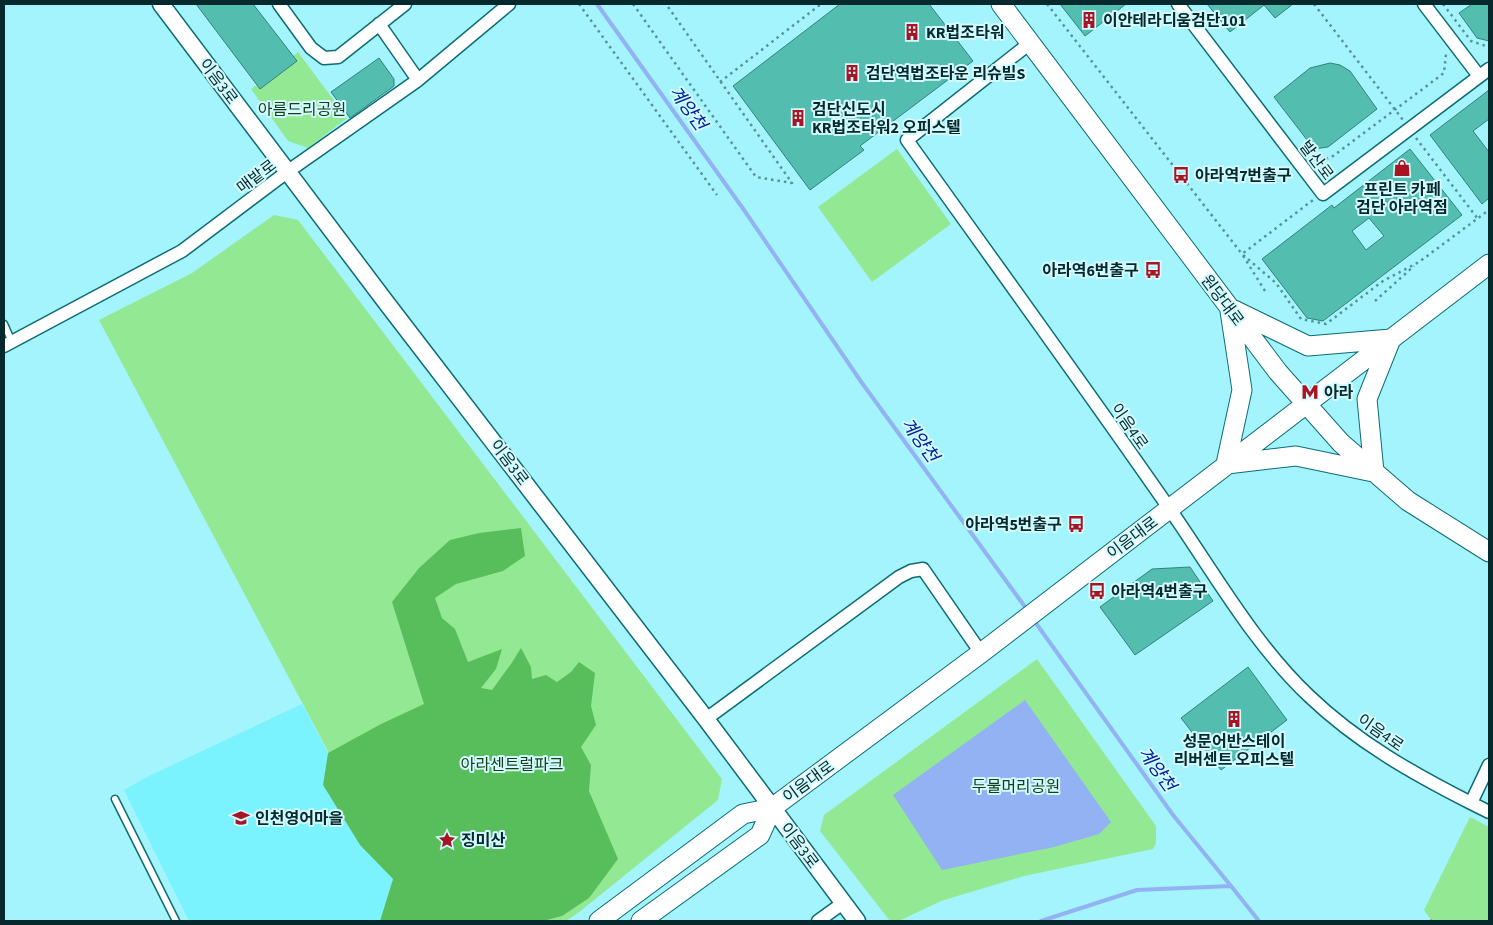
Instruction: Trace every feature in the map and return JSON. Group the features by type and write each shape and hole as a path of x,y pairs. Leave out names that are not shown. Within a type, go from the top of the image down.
{"main road":[{"name":"원당대로","path":"1001,4 1278,372 1341,443 1408,501 1489,552"},
{"name":"이음대로","path":"599,921 743,814 772,808 1014,628 1489,264"},
{"path":"1230,308 1308,346 1391,338 1366,399 1374,472 1296,456 1226,464 1242,390 1230,308"},
{"name":"이음대로","path":"641,921 760,835 772,808"}],"street":[{"name":"이음3로","path":"161,4 858,921"},
{"path":"279,4 311,48 324,58 338,57 405,4"},
{"name":"매밭로","path":"8,344 182,252 287,172 418,80 509,4"},
{"name":"발산로","path":"1178,4 1323,194 1484,72"},
{"path":"1424,4 1484,72"},
{"path":"379,24 418,80"},
{"name":"이음4로","path":"1030,43 907,140 1169,508 1269,654 1309,696 1356,736 1416,775 1489,812"},
{"path":"706,719 899,577 911,571 923,570 981,653"},
{"path":"1471,803 1489,765"},
{"path":"818,921 843,903"}],"lane":[{"path":"4,324 8,344"},
{"path":"115,800 176,921"}],"path":[{"path":"579,4 717,195"},
{"path":"633,4 756,177 792,183 666,4"},
{"path":"720,82 821,4"},
{"path":"1047,4 1242,254 1265,291"},
{"path":"1314,4 1478,219"},
{"path":"1442,4 1471,41 1489,47"},
{"path":"1308,153 1322,161 1333,156 1444,73"},
{"path":"1306,194 1315,205"},
{"path":"1242,254 1323,194"},
{"path":"1375,301 1419,262 1489,210"},
{"path":"1242,254 1276,283 1301,319 1326,324 1382,281 1419,262"}],"shaded area":[{"path":"1025,700 1111,822 1099,834 1054,847 942,870 893,795"},
{"name":"인천영어마을","path":"302,704 328,753 323,785 360,845 393,879 380,921 189,921 124,790 151,775"}],"green space":[{"name":"아름드리공원","path":"298,52 347,118 308,148 288,141 251,89"},
{"path":"897,149 951,224 872,282 818,207"},
{"name":"아라센트럴파크","path":"274,215 298,220 722,779 718,800 566,921 418,921 99,320 192,273"},
{"path":"521,528 525,556 503,571 456,584 435,598 442,618 455,629 468,662 502,649 496,669 481,688 492,690 521,648 531,667 532,679 546,675 557,682 571,672 579,662 595,673 591,706 596,725 581,747 591,765 589,791 618,859 589,898 562,916 543,921 380,921 393,879 360,845 323,785 328,753 381,724 424,704 392,602 419,568 450,540 479,533"},
{"name":"두물머리공원","path":"1037,659 1156,826 1156,843 1153,849 1024,876 941,901 899,921 890,921 820,831 824,815"},
{"path":"1470,817 1489,827 1489,917 1487,921 1432,921 1424,910"}],"building":[{"path":"196,4 253,4 297,61 260,89"},
{"path":"840,4 929,4 973,61 860,146 864,150 810,190 733,86"},
{"name":"이안테라디움검단101","path":"1060,4 1126,4 1085,36"},
{"path":"1207,4 1293,4 1275,18 1264,5 1230,32"},
{"path":"1472,4 1489,4 1489,41 1477,38 1459,13"},
{"path":"379,58 394,79 394,86 350,118 331,92"},
{"path":"1330,63 1340,65 1350,71 1377,109 1328,147 1314,149 1274,97 1310,68"},
{"path":"1489,90 1489,119 1473,131 1489,152 1489,198 1482,204 1430,135"},
{"path":"1410,149 1462,215 1323,321 1307,318 1262,259 1332,205 1334,208","holes":["1369,218 1384,236 1366,250 1352,231"]},
{"path":"1190,567 1213,601 1135,655 1100,607 1152,569"},
{"name":"성문어반스테이 리버센트 오피스텔","path":"1248,667 1287,720 1221,770 1181,718"}],"waterway":[{"name":"계양천","path":"597,4 744,210 862,383 1028,611"},
{"name":"계양천","path":"1033,619 1173,815 1231,886"},
{"name":"계양천","path":"1041,921 1137,890 1231,886 1259,921"}],"place":[{"name":"이안테라디움검단101","path":"1089,20"},
{"name":"KR법조타워","path":"912,32"},
{"name":"검단역법조타운 리슈빌S","path":"852,73"},
{"name":"검단신도시 KR법조타워2 오피스텔","path":"798,118"},
{"name":"프린트 카페 검단 아라역점","path":"1402,168"},
{"name":"아라역7번출구","path":"1181,175"},
{"name":"아라역6번출구","path":"1153,270"},
{"name":"아라","path":"1310,392"},
{"name":"아라역5번출구","path":"1076,524"},
{"name":"아라역4번출구","path":"1097,591"},
{"name":"성문어반스테이 리버센트 오피스텔","path":"1234,719"},
{"name":"인천영어마을","path":"241,818"},
{"name":"징미산","path":"447,840"}]}
